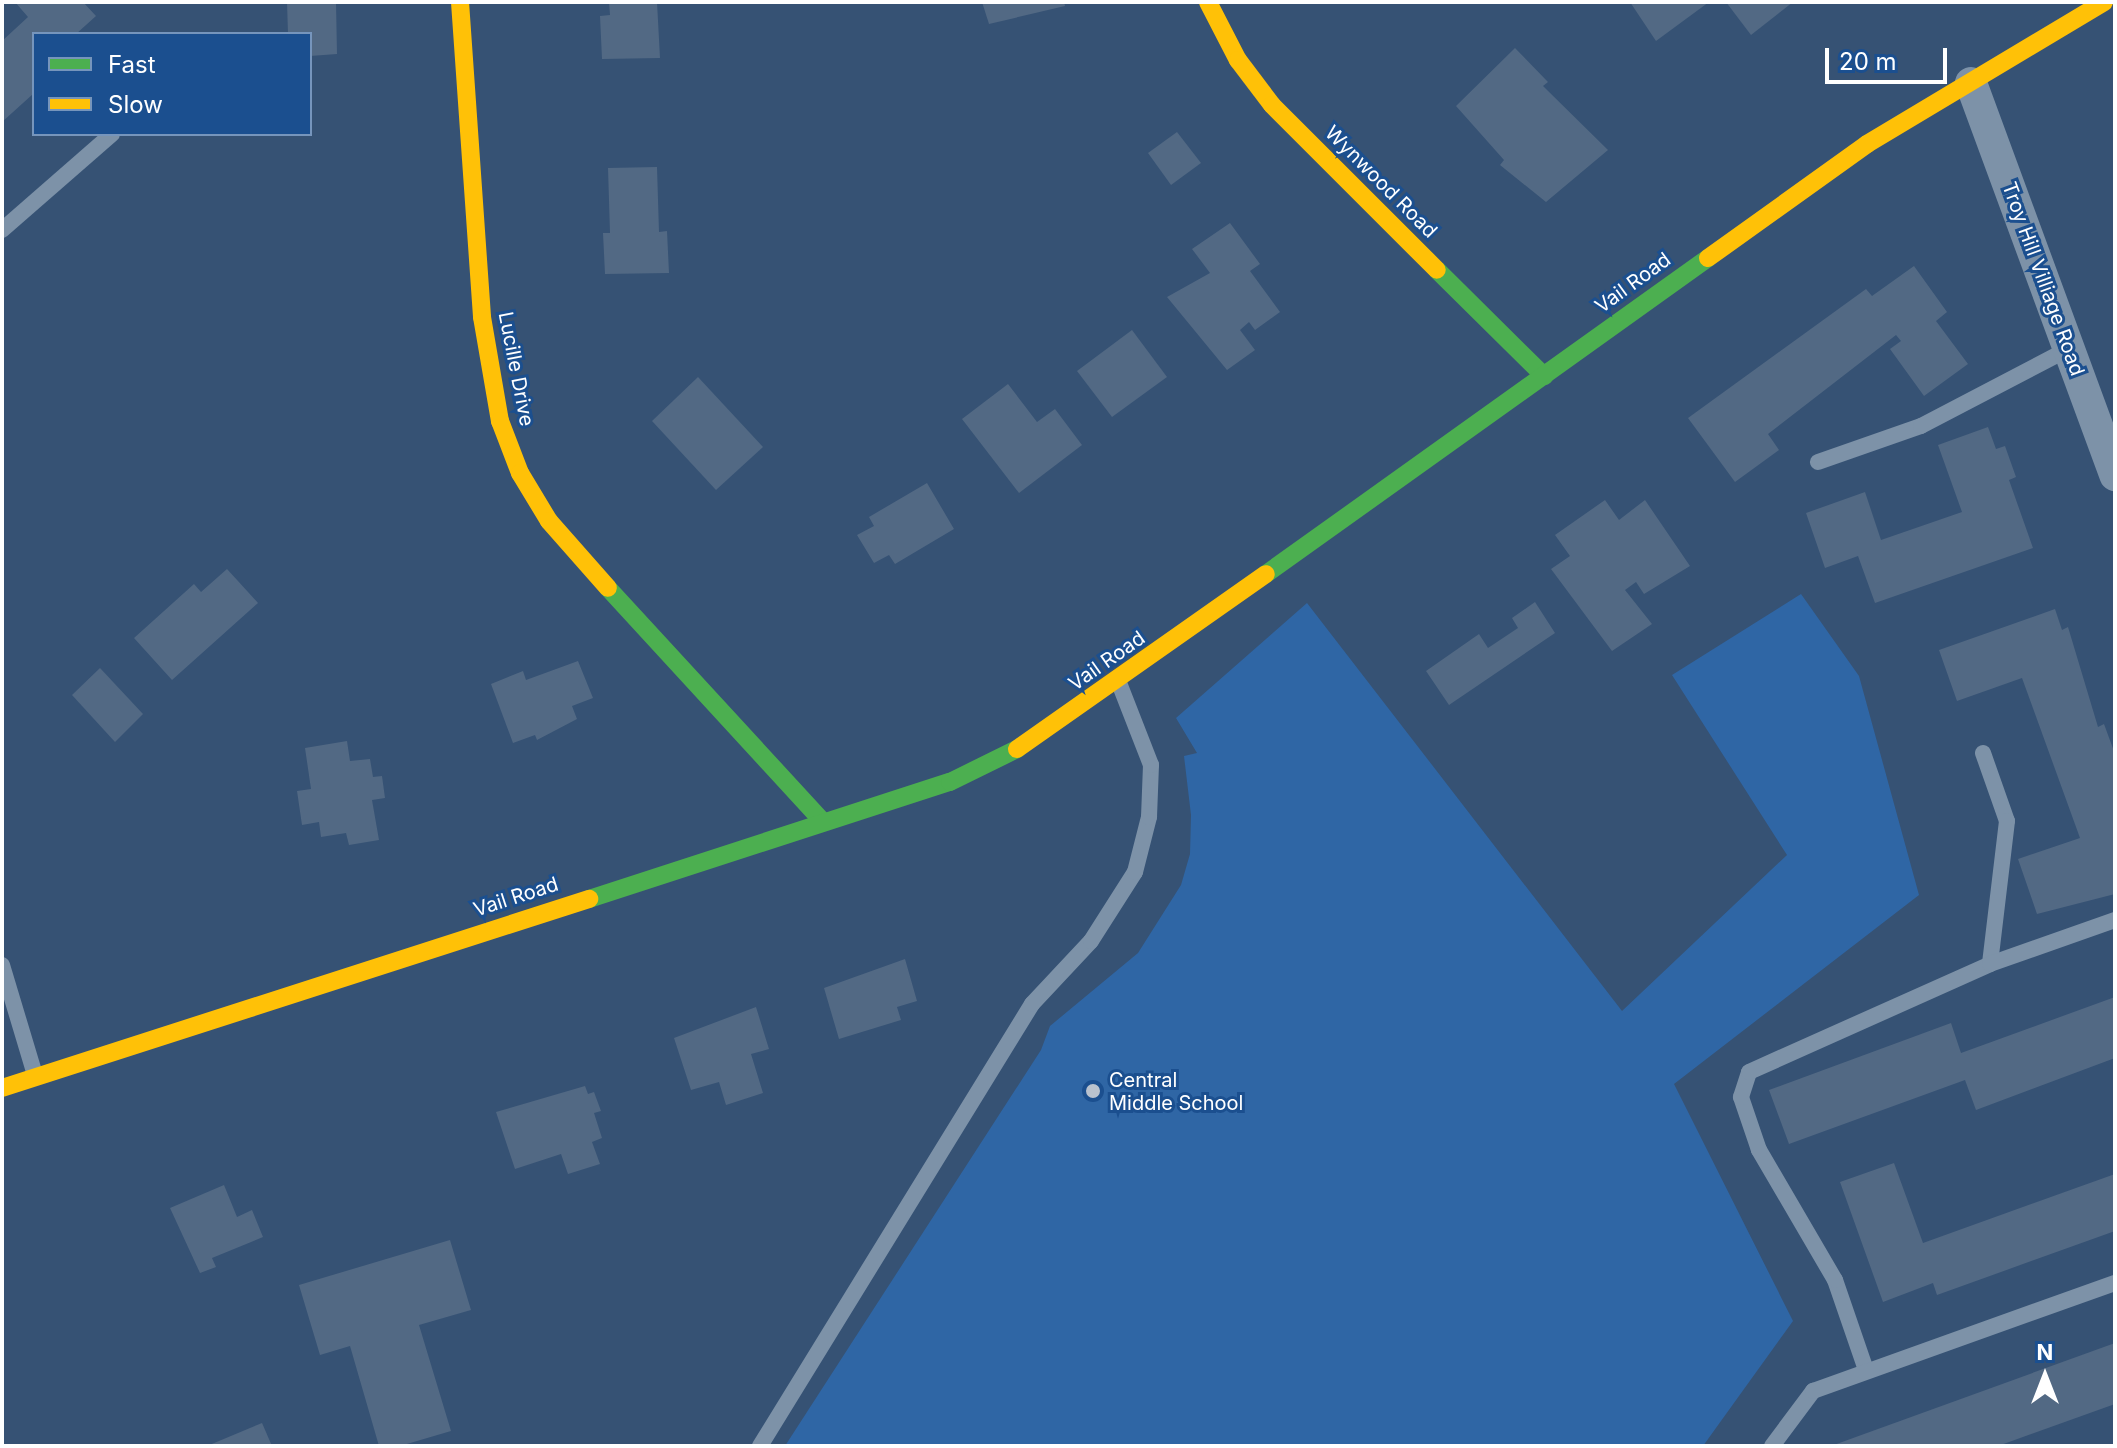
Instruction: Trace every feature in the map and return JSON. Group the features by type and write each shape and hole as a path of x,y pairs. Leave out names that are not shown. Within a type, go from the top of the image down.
{"street":[{"name":"Lucille Drive","path":"460,2 482,317 500,421 520,473 549,521 592,571 822,821"},
{"name":"Wynwood Road","path":"1208,2 1238,60 1272,105 1544,376"},
{"name":"Vail Road","path":"2,1088 950,782 1032,742 1855,153 2104,2"},
{"name":"Troy Hill Villiage Road","path":"1971,83 2115,475"}],"lane":[{"path":"2,230 110,136"},
{"path":"1818,462 1921,426 2068,349"},
{"path":"760,1446 1032,1004 1091,941 1135,872 1149,817 1151,765 1118,681"},
{"path":"1983,753 2007,821 1990,964"},
{"path":"1866,1370 1835,1280 1759,1150 1741,1097 1749,1072 1990,964 2115,920"},
{"path":"2,965 36,1077"},
{"path":"1772,1446 1813,1391 2115,1283"}],"shaded area":[{"path":"1801,594 1859,676 1919,895 1674,1084 1793,1321 1703,1446 785,1446 1041,1050 1050,1026 1138,953 1181,885 1190,854 1191,815 1184,756 1197,753 1176,718 1307,603 1622,1011 1787,855 1672,675"}],"building":[{"path":"15,2 83,2 96,16 78,32 32,32 32,95 2,122 2,41 28,17"},
{"path":"287,2 336,2 337,54 312,56 312,32 288,32"},
{"path":"609,2 657,2 660,58 602,59 600,16 610,15"},
{"path":"982,2 1064,2 1065,6 989,24"},
{"path":"1630,2 1709,2 1656,41"},
{"path":"1726,2 1793,2 1751,35"},
{"path":"1515,48 1548,82 1543,86 1608,150 1546,202 1500,165 1504,160 1456,106"},
{"path":"1177,132 1201,163 1171,185 1148,153"},
{"path":"657,167 659,232 667,231 669,273 605,274 603,233 610,233 608,168"},
{"path":"1230,223 1260,264 1250,271 1280,312 1255,330 1249,322 1240,330 1255,350 1227,370 1167,297 1210,273 1192,249"},
{"path":"1914,266 1947,312 1936,321 1968,364 1924,396 1890,349 1901,341 1896,335 1768,434 1779,450 1735,482 1688,418 1866,289 1872,296"},
{"path":"1132,330 1167,377 1112,417 1077,371"},
{"path":"698,377 763,447 716,490 652,421"},
{"path":"1008,384 1037,422 1055,409 1082,445 1019,493 962,419"},
{"path":"1988,427 1996,449 2005,446 2016,477 2009,480 2033,548 1875,603 1858,556 1825,568 1806,513 1865,492 1881,540 1962,512 1938,445"},
{"path":"927,483 954,529 895,564 889,555 874,563 857,535 874,526 869,517"},
{"path":"1605,500 1619,520 1645,500 1690,566 1644,594 1636,582 1625,590 1652,624 1612,651 1551,569 1570,556 1555,535"},
{"path":"227,569 258,603 172,680 134,638 194,584 201,592"},
{"path":"1535,602 1555,633 1449,705 1426,671 1479,634 1488,648 1518,628 1512,618"},
{"path":"2055,609 2062,630 2068,627 2098,727 2104,724 2115,754 2115,894 2037,914 2018,859 2080,838 2022,678 1957,701 1939,650"},
{"path":"578,661 593,698 572,706 577,719 537,740 535,735 513,743 491,684 523,671 526,680"},
{"path":"100,668 143,714 115,742 72,695"},
{"path":"347,741 350,761 370,759 373,777 382,776 385,798 372,800 379,840 349,845 346,833 321,837 319,822 302,825 297,791 311,789 305,748"},
{"path":"905,959 917,1001 897,1007 901,1020 839,1039 824,988"},
{"path":"2115,997 2115,1058 1976,1110 1965,1080 1789,1144 1769,1090 1951,1023 1961,1053"},
{"path":"756,1007 769,1049 751,1054 763,1093 726,1105 719,1082 691,1090 674,1038"},
{"path":"585,1086 588,1094 594,1092 601,1111 594,1113 602,1138 592,1142 600,1164 568,1174 561,1154 515,1169 496,1112"},
{"path":"1894,1163 1923,1243 2115,1174 2115,1231 1937,1295 1933,1283 1883,1302 1840,1182"},
{"path":"224,1185 237,1217 252,1210 263,1237 212,1258 216,1267 200,1273 170,1208"},
{"path":"450,1240 471,1310 419,1325 451,1431 400,1446 379,1446 350,1346 320,1355 299,1285"},
{"path":"2115,1343 2115,1404 1998,1446 1831,1446"},
{"path":"262,1423 272,1446 207,1446"}],"traffic: fast":[{"path":"1266,574 1708,258"},
{"path":"1437,270 1544,376"},
{"path":"608,588 822,821"},
{"path":"589,899 950,782 1017,749"}],"traffic: slow":[{"path":"460,2 482,317 500,421 520,473 549,521 608,588"},
{"path":"1208,2 1238,60 1272,105 1437,270"},
{"path":"1708,258 1867,144 2104,2"},
{"path":"1017,749 1266,574"},
{"path":"2,1088 589,899"}],"place":[{"name":"Central Middle School","path":"1093,1091"}]}
